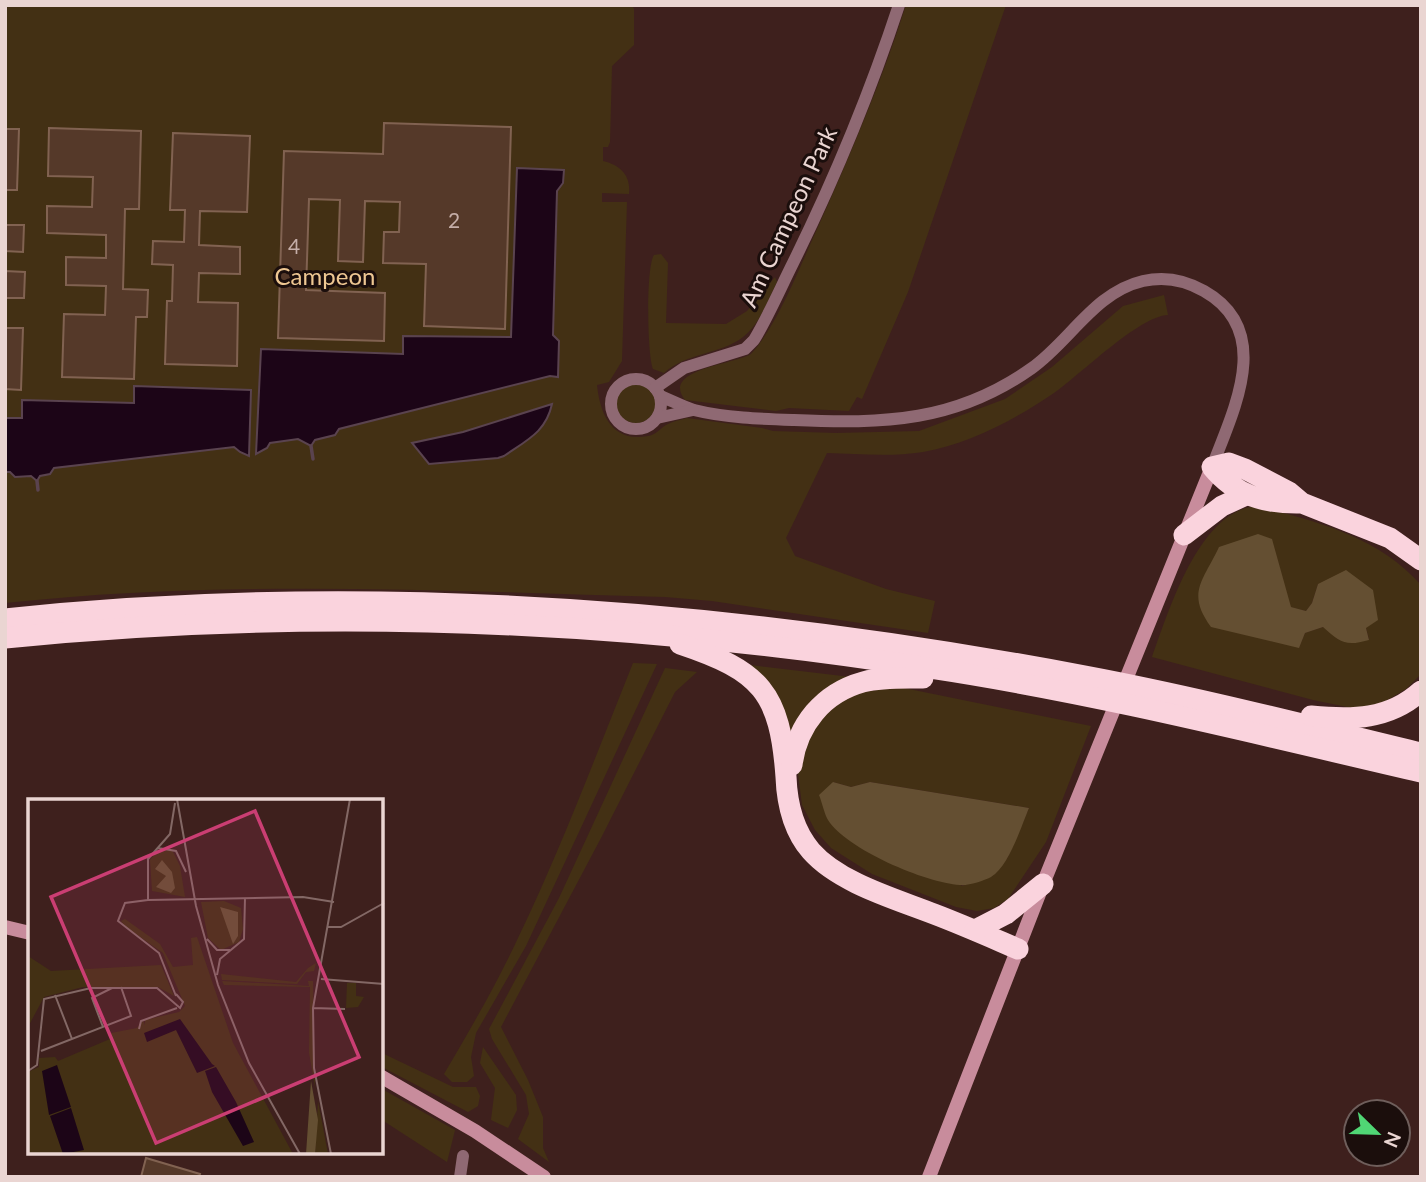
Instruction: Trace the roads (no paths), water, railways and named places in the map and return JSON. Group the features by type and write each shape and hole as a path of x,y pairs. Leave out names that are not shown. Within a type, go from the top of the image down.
{"highway":[{"path":"1303,503 1285,503 1246,495 1229,486 1212,467 1229,463 1289,492 1303,503 1390,538 1421,560"},
{"path":"1184,535 1222,506 1246,495"},
{"path":"5,620 74,612 310,603 440,605 652,625 698,636 855,657 1029,686"},
{"path":"5,638 73,631 285,622 652,625 698,636 926,649 1158,701 1421,772"},
{"path":"698,636 748,676 761,688 771,703 783,739 787,802 800,835 811,851 832,869 869,889 1018,949"},
{"path":"787,802 794,747 808,718 834,696 861,682 924,678 1029,686 1084,686"},
{"path":"1158,701 1330,718 1361,718 1394,710 1421,691"},
{"path":"1239,710 1421,753"},
{"path":"975,930 1006,914 1043,884"}],"main road":[{"path":"929,1177 1043,884 1212,467"},
{"path":"5,927 28,933"},
{"path":"383,1078 475,1131 544,1177"}],"street":[{"name":"Am Campeon Park","path":"658,392 684,368 745,349 760,330 842,156 881,59 898,5"},
{"path":"693,410 657,418 644,427 628,427 615,418 611,402 619,385 638,379 647,381 658,392 693,410 765,419 839,422 915,418 954,408 982,397 1034,367 1092,310 1117,290 1144,281 1169,279 1195,286 1210,295 1233,318 1244,347 1242,386 1212,467"},
{"path":"677,402 671,388 684,368"},
{"path":"657,418 661,407 658,392"},
{"path":"460,1177 463,1156"}],"waterway":[{"path":"311,446 313,459"},
{"path":"37,481 38,490"}],"park label":[{"name":"Campeon","path":"325,277"}]}
